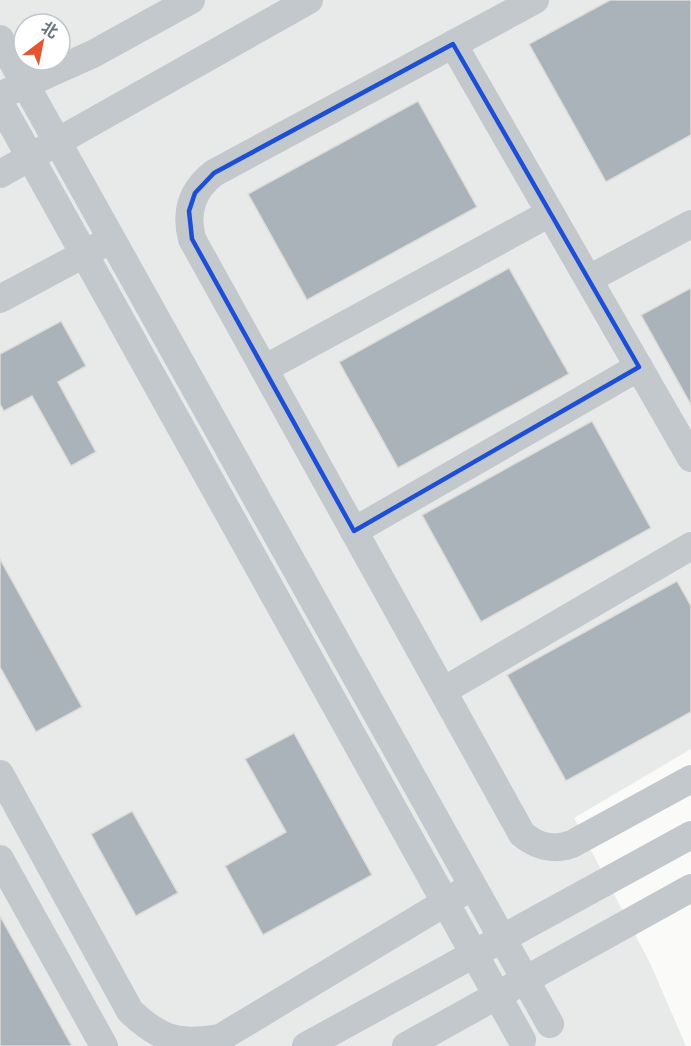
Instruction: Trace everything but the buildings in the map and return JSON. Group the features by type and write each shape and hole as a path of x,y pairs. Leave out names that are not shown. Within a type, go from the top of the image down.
{"street":[{"path":"13,89 93,54 191,0"},
{"path":"0,174 309,0"},
{"path":"535,0 214,173 195,193 189,211 192,239 522,834 541,846 552,848 572,844 691,779"},
{"path":"0,39 13,89 57,141 550,1024"},
{"path":"453,44 691,458"},
{"path":"0,103 522,1040"},
{"path":"264,369 550,213"},
{"path":"588,279 691,224"},
{"path":"0,299 112,239"},
{"path":"354,531 639,367"},
{"path":"443,691 691,546"},
{"path":"0,774 130,1011 148,1029 168,1043 220,1038 472,886"},
{"path":"306,1046 501,937 691,835"},
{"path":"0,859 104,1046"},
{"path":"418,1043 497,995 691,888"}],"highlighted area":[{"path":"453,44 639,367 354,531 192,239 189,211 195,193 214,173"}],"shaded area":[{"path":"0,0 691,0 691,749 574,818 650,963 686,1046 0,1046"}]}
